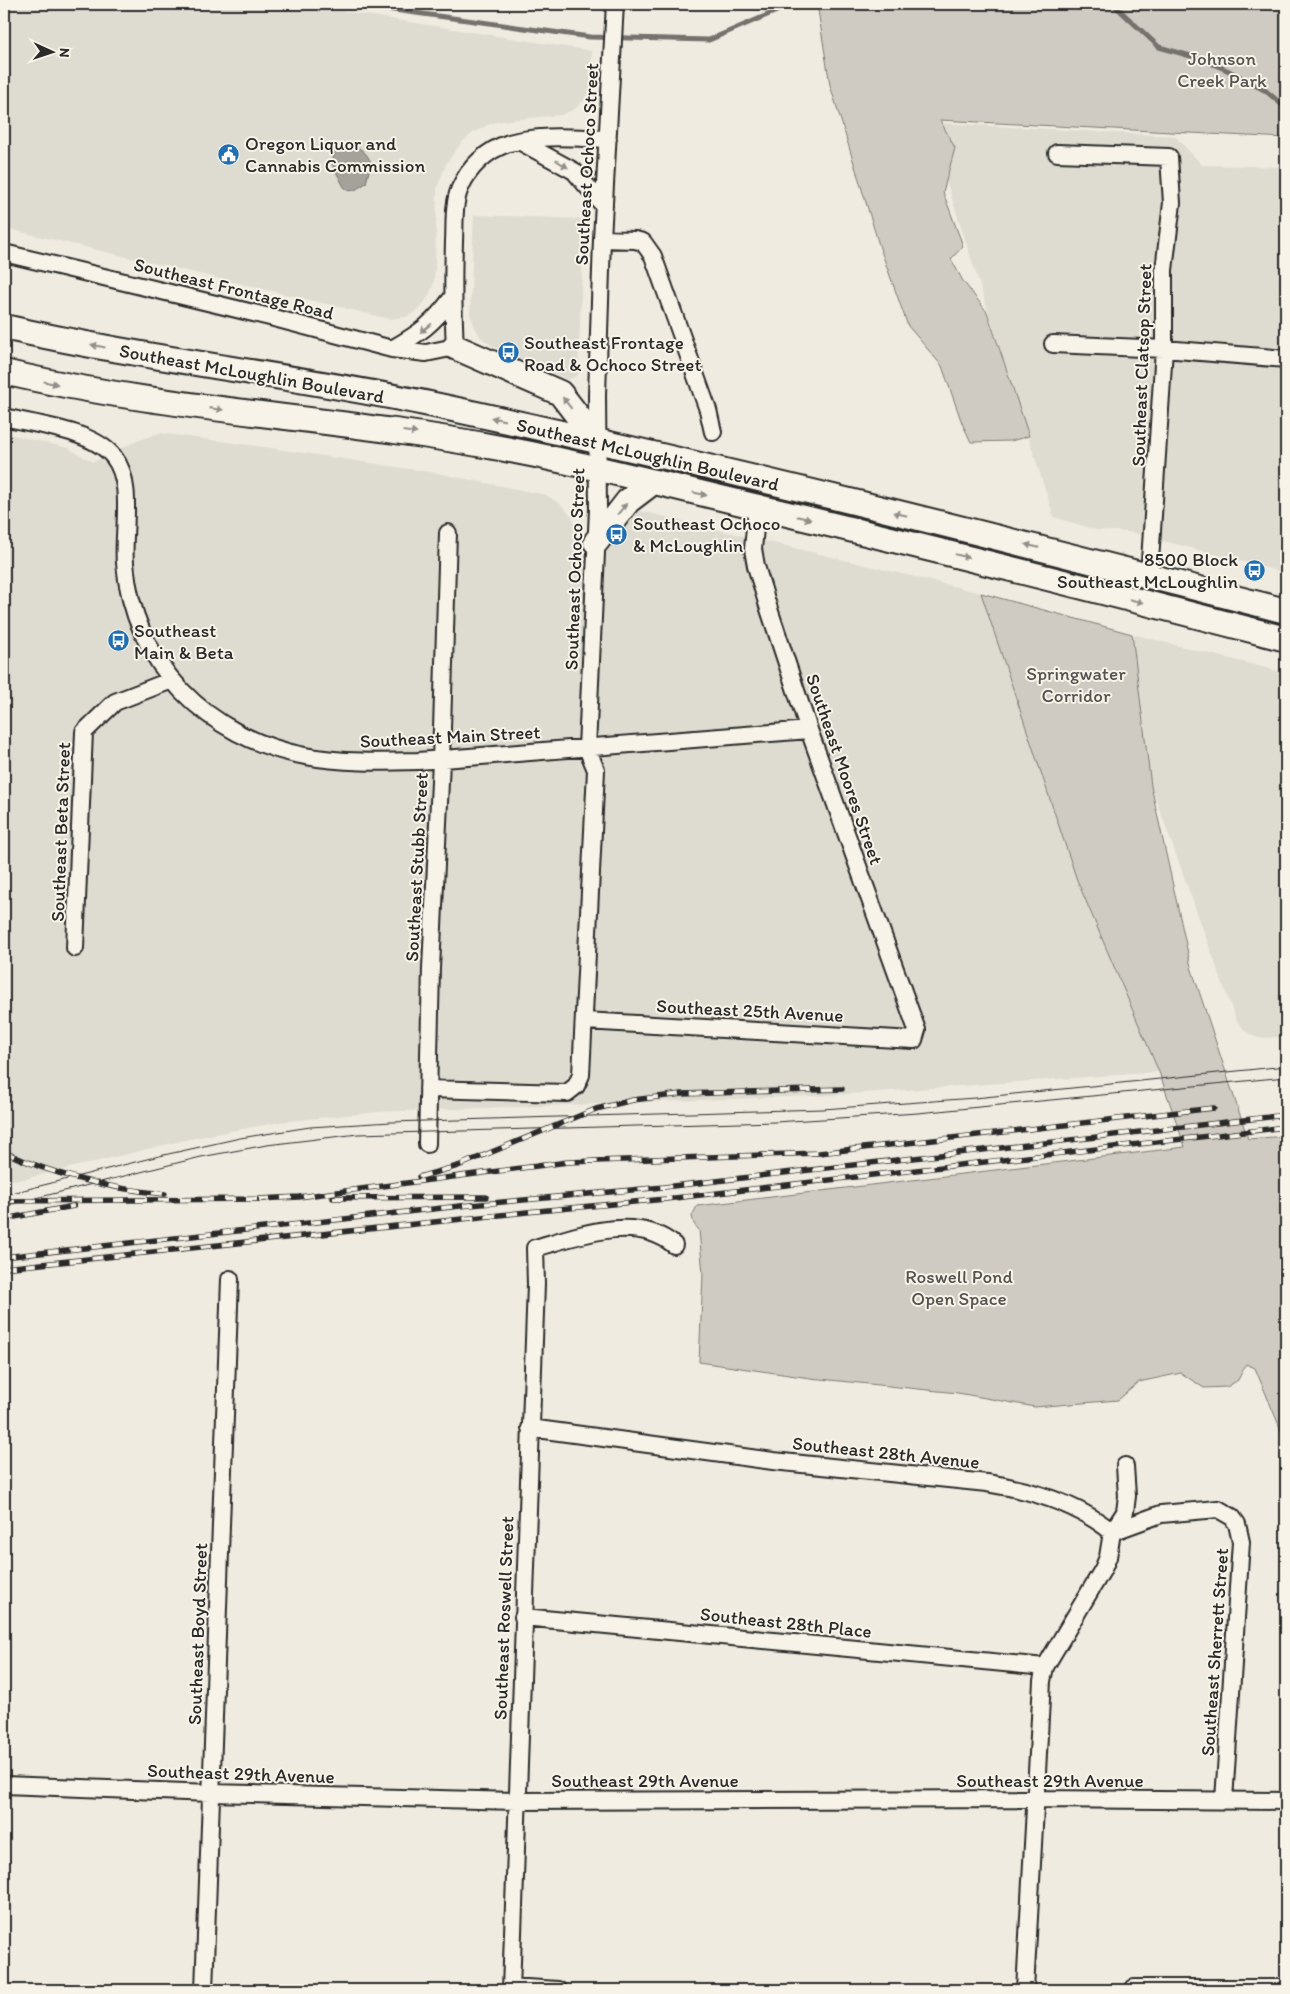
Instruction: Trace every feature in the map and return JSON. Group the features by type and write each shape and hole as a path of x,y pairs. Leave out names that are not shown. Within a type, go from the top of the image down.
{"highway":[{"name":"Southeast McLoughlin Boulevard","path":"4,327 133,352 310,381 426,403 597,441 1044,549 1286,611"},
{"path":"455,348 560,393 597,441"},
{"name":"Southeast McLoughlin Boulevard","path":"4,372 112,394 168,403 436,436 598,469 983,562 1286,639"},
{"path":"596,542 628,501 653,482"}],"street":[{"name":"Southeast Ochoco Street","path":"428,1089 567,1093 576,1086 581,1075 596,770 587,748 596,542 598,469 597,395 602,239 615,6"},
{"path":"455,348 452,298 455,216 459,190 472,168 484,156 498,147 519,141 558,138 608,139"},
{"path":"519,141 574,171 604,206"},
{"name":"Southeast Clatsop Street","path":"1057,153 1169,157 1172,203 1164,270 1164,349 1149,576"},
{"path":"602,239 643,242 653,256 708,410 713,432"},
{"name":"Southeast Frontage Road","path":"4,253 274,318 392,349 426,353 455,348"},
{"path":"392,349 434,322 452,298"},
{"path":"1053,344 1164,349 1286,359"},
{"name":"Southeast Main Street","path":"4,417 90,439 108,451 117,462 126,488 124,547 129,592 140,628 157,662 194,703 215,720 247,738 272,748 307,757 353,761 441,760 809,730"},
{"name":"Southeast Moores Street","path":"756,507 753,541 756,566 809,730 917,1030 914,1040"},
{"name":"Southeast Stubb Street","path":"427,1144 431,968 441,760 448,533"},
{"name":"Southeast Beta Street","path":"75,948 84,732 115,702 172,680"},
{"name":"Southeast 25th Avenue","path":"585,1021 914,1040"},
{"name":"Southeast Roswell Street","path":"511,1989 536,1284 535,1248 579,1235 617,1229 647,1230 665,1237 674,1244"},
{"name":"Southeast Boyd Street","path":"204,1990 230,1279"},
{"name":"Southeast 28th Avenue","path":"530,1428 773,1461 1014,1487 1045,1496 1083,1512 1098,1520 1112,1532"},
{"path":"1025,1990 1042,1682 1045,1667 1103,1569 1108,1556 1112,1532 1125,1512 1127,1496 1125,1466"},
{"name":"Southeast Sherrett Street","path":"1112,1532 1161,1514 1210,1508 1225,1512 1237,1524 1242,1542 1224,1800"},
{"name":"Southeast 28th Place","path":"523,1617 1045,1667"},
{"name":"Southeast 29th Avenue","path":"4,1784 210,1793 517,1801 1036,1799 1286,1801"},
{"path":"1134,1988 1286,1988"},
{"path":"511,1989 558,1990"}],"shaded area":[{"name":"Oregon Liquor and Cannabis Commission","path":"4,4 319,4 347,12 592,51 590,89 585,99 575,109 561,115 492,123 474,132 461,143 446,164 437,188 433,286 427,299 419,309 406,317 390,319 4,228"},
{"path":"940,123 1175,136 1202,165 1286,167 1286,573 1130,532 1096,530 1054,517 939,158"},
{"path":"346,145 362,150 371,163 366,183 355,190 349,191 344,187 332,164 335,150"},
{"path":"474,215 584,219 578,375 569,380 506,353 481,337 470,315"},
{"path":"4,433 68,448 93,462 132,443 159,433 436,473 546,495 560,504 572,517 579,538 622,540 627,522 640,511 981,593 1077,880 1159,1072 835,1095 378,1112 280,1122 189,1139 20,1180 4,1179"},
{"path":"1132,634 1286,673 1286,1037 1258,1038 1246,1032 1236,1020 1151,786"}],"green space":[{"name":"Johnson Creek Park","path":"817,4 1286,4 1286,138 940,120 955,148 943,192 963,246 951,259 963,281 987,312 1029,436 1011,441 971,442 962,423 942,366 908,326 879,245 830,85"},
{"path":"981,593 1132,634 1151,786 1191,967 1248,1139 1286,1136 1286,1164 1283,1174 1286,1192 1286,1442 1255,1368 1246,1364 1238,1380 1227,1387 1204,1388 1181,1373 1139,1382 1118,1400 1035,1407 958,1393 810,1378 699,1362 703,1274 699,1230 694,1224 692,1216 697,1206 1185,1147 1159,1072 1077,880"}],"waterway":[{"path":"350,4 590,37 709,40 793,4"},
{"path":"1113,4 1159,47 1201,59 1227,70 1266,91 1286,108"}],"tram line":[{"path":"4,1195 240,1138 310,1127 391,1122 823,1109 975,1098 1286,1066"},
{"path":"4,1206 201,1157 267,1145 358,1134 775,1122 918,1113 1286,1077"}],"railway":[{"path":"419,1177 458,1166 596,1109 633,1100 682,1094 842,1089"},
{"path":"259,1199 299,1197 568,1162 819,1153 1214,1108"},
{"path":"4,1257 460,1206 664,1187 1286,1115"},
{"path":"4,1268 666,1199 1286,1127"},
{"path":"4,1152 43,1168 83,1180 124,1189 165,1194"},
{"path":"333,1198 486,1197"},
{"path":"4,1201 266,1199"},
{"path":"4,1219 74,1206"}],"place":[{"name":"Oregon Liquor and Cannabis Commission","path":"229,154"},
{"name":"Southeast Frontage Road & Ochoco Street","path":"508,353"},
{"name":"Southeast Ochoco & McLoughlin","path":"617,534"},
{"name":"8500 Block Southeast McLoughlin","path":"1254,570"},
{"name":"Southeast Main & Beta","path":"118,641"}],"park label":[{"name":"Springwater Corridor","path":"1076,684"},
{"name":"Roswell Pond Open Space","path":"959,1287"}]}
